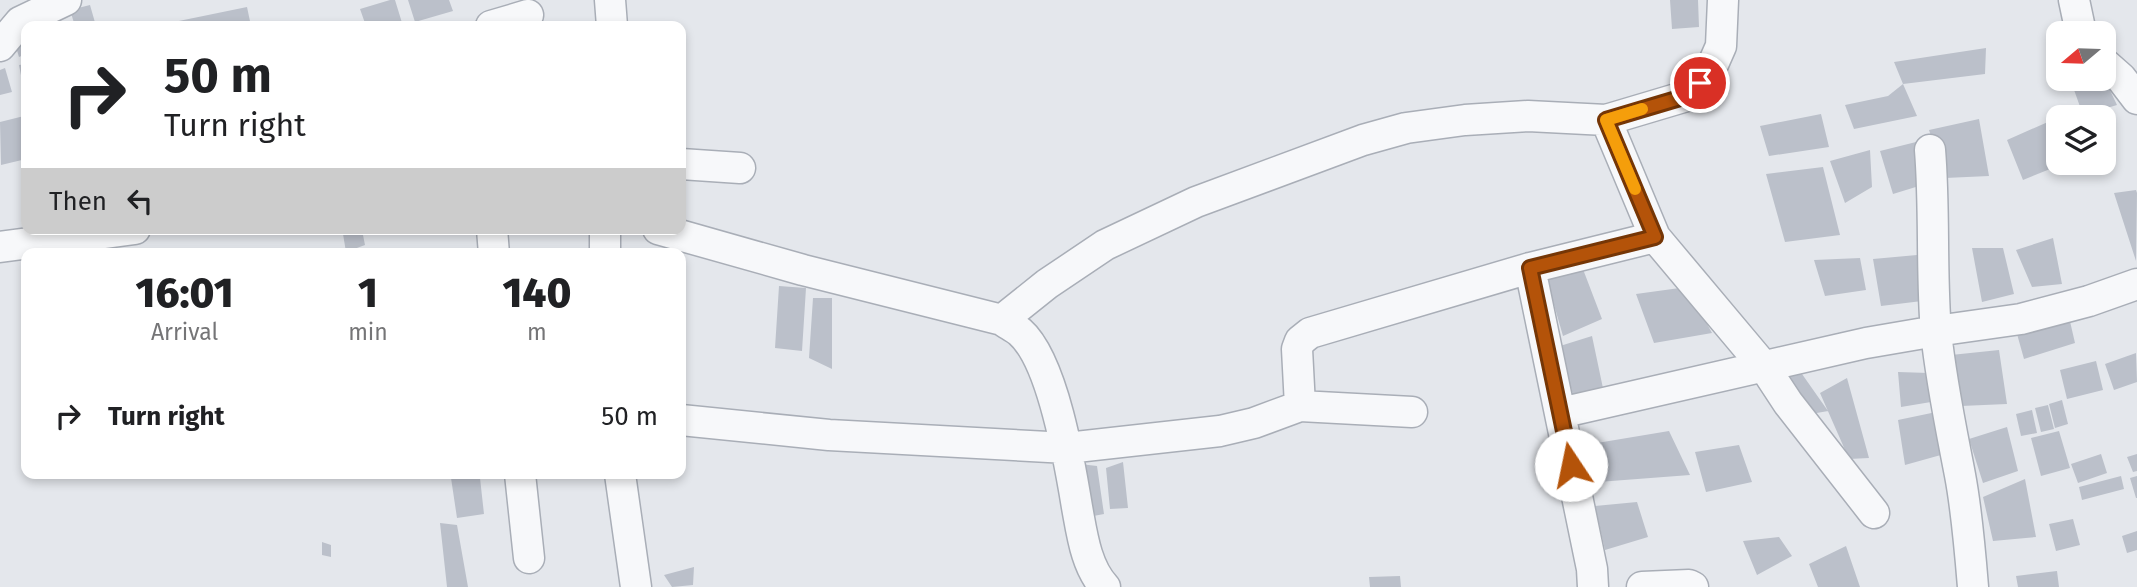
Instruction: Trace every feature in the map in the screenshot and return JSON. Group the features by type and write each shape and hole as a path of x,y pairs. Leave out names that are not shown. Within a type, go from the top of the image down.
{"street":[{"path":"22,21 66,0"},
{"path":"610,0 612,21"},
{"path":"1002,320 1046,284 1105,245 1196,202 1363,140 1406,128 1465,120 1528,116 1606,120 1690,95 1710,71 1721,46 1723,0"},
{"path":"2074,0 2078,21"},
{"path":"506,21 527,14"},
{"path":"0,46 21,22"},
{"path":"2116,74 2137,99"},
{"path":"1606,120 1655,237 1765,368 1788,403 1874,513"},
{"path":"1930,150 1936,331 1947,414 1966,514 1973,587"},
{"path":"686,164 740,168"},
{"path":"0,247 90,235"},
{"path":"679,235 803,270 1002,320 1021,332 1044,372 1067,448 1088,558 1105,587"},
{"path":"1300,407 1297,349 1300,341 1310,333 1530,268 1655,237"},
{"path":"1530,268 1592,569 1592,587"},
{"path":"1560,413 1866,344 2021,319 2089,301 2137,284"},
{"path":"686,421 829,435 1067,448 1220,432 1300,407 1412,412"},
{"path":"521,479 529,558"},
{"path":"621,479 636,587"},
{"path":"1647,586 1693,587"}],"building":[{"path":"395,0 401,21 364,21 360,9"},
{"path":"408,0 449,0 453,11 415,21"},
{"path":"1670,0 1698,0 1699,27 1672,29"},
{"path":"90,5 95,21 73,21 70,10"},
{"path":"247,7 250,21 179,21"},
{"path":"21,42 19,57 15,44"},
{"path":"1986,48 1985,74 1903,84 1894,62"},
{"path":"5,68 12,92 0,95 0,70"},
{"path":"1903,84 1917,116 1854,129 1845,105 1888,96"},
{"path":"2074,91 2110,91 2117,105 2116,105 2079,105"},
{"path":"1821,114 1829,147 1769,156 1760,126"},
{"path":"21,117 21,160 1,165 0,122"},
{"path":"1979,119 1989,176 1945,178 1929,130"},
{"path":"2046,123 2046,171 2023,180 2007,140"},
{"path":"1924,140 1932,182 1893,194 1880,151"},
{"path":"1870,150 1872,187 1845,203 1830,161"},
{"path":"1823,167 1840,235 1785,242 1766,174"},
{"path":"2136,190 2137,193 2136,261 2114,193"},
{"path":"343,235 363,235 365,245 345,248"},
{"path":"2053,238 2062,284 2032,287 2016,250"},
{"path":"1972,248 2003,248 2014,294 1982,302"},
{"path":"1917,255 1922,301 1881,306 1873,259"},
{"path":"1860,258 1866,290 1825,296 1814,260"},
{"path":"1581,264 1602,319 1563,336 1546,277"},
{"path":"779,286 806,288 802,351 775,348"},
{"path":"1687,287 1712,333 1654,343 1636,294"},
{"path":"813,298 832,298 832,369 809,358"},
{"path":"2069,317 2075,343 2024,359 2017,334"},
{"path":"1592,336 1604,393 1574,399 1560,346"},
{"path":"1999,350 2007,404 1961,406 1951,355"},
{"path":"2136,353 2137,382 2114,390 2105,364"},
{"path":"2096,361 2103,390 2067,399 2060,370"},
{"path":"1898,372 1929,373 1937,401 1901,407"},
{"path":"1802,374 1828,411 1811,414 1779,378"},
{"path":"1847,378 1869,458 1849,459 1820,393"},
{"path":"2062,400 2068,424 2055,428 2049,404"},
{"path":"2048,405 2054,429 2041,432 2035,408"},
{"path":"2032,410 2037,433 2021,436 2016,414"},
{"path":"1941,411 1948,453 1905,465 1898,420"},
{"path":"2007,427 2018,471 1983,483 1969,439"},
{"path":"1669,431 1690,475 1598,482 1579,446"},
{"path":"2059,431 2070,468 2041,476 2031,438"},
{"path":"1739,445 1752,482 1706,492 1695,452"},
{"path":"2101,454 2107,473 2078,483 2071,464"},
{"path":"2137,454 2137,471 2133,472 2127,457"},
{"path":"1123,462 1128,508 1110,509 1106,468"},
{"path":"1080,464 1097,466 1104,514 1088,517"},
{"path":"2121,476 2124,489 2082,500 2079,487"},
{"path":"2137,476 2137,498 2136,498 2130,478"},
{"path":"451,479 480,479 484,514 457,518"},
{"path":"2025,479 2036,537 1993,541 1983,497"},
{"path":"1637,502 1648,537 1605,550 1595,506"},
{"path":"2073,519 2080,545 2056,551 2049,524"},
{"path":"440,523 457,525 468,587 447,587"},
{"path":"2137,531 2137,550 2127,553 2122,536"},
{"path":"1779,537 1792,556 1757,575 1743,541"},
{"path":"322,542 331,545 331,557 322,555"},
{"path":"1846,546 1860,587 1818,587 1809,564"},
{"path":"694,567 693,585 672,587 664,575"},
{"path":"2057,571 2059,587 2018,587 2016,576"},
{"path":"1400,576 1401,587 1370,587 1369,577"}],"slow traffic":[{"path":"1635,189 1606,120 1642,109"}],"route":[{"path":"1571,465 1530,268 1655,237 1606,120 1690,95 1700,83"}]}
